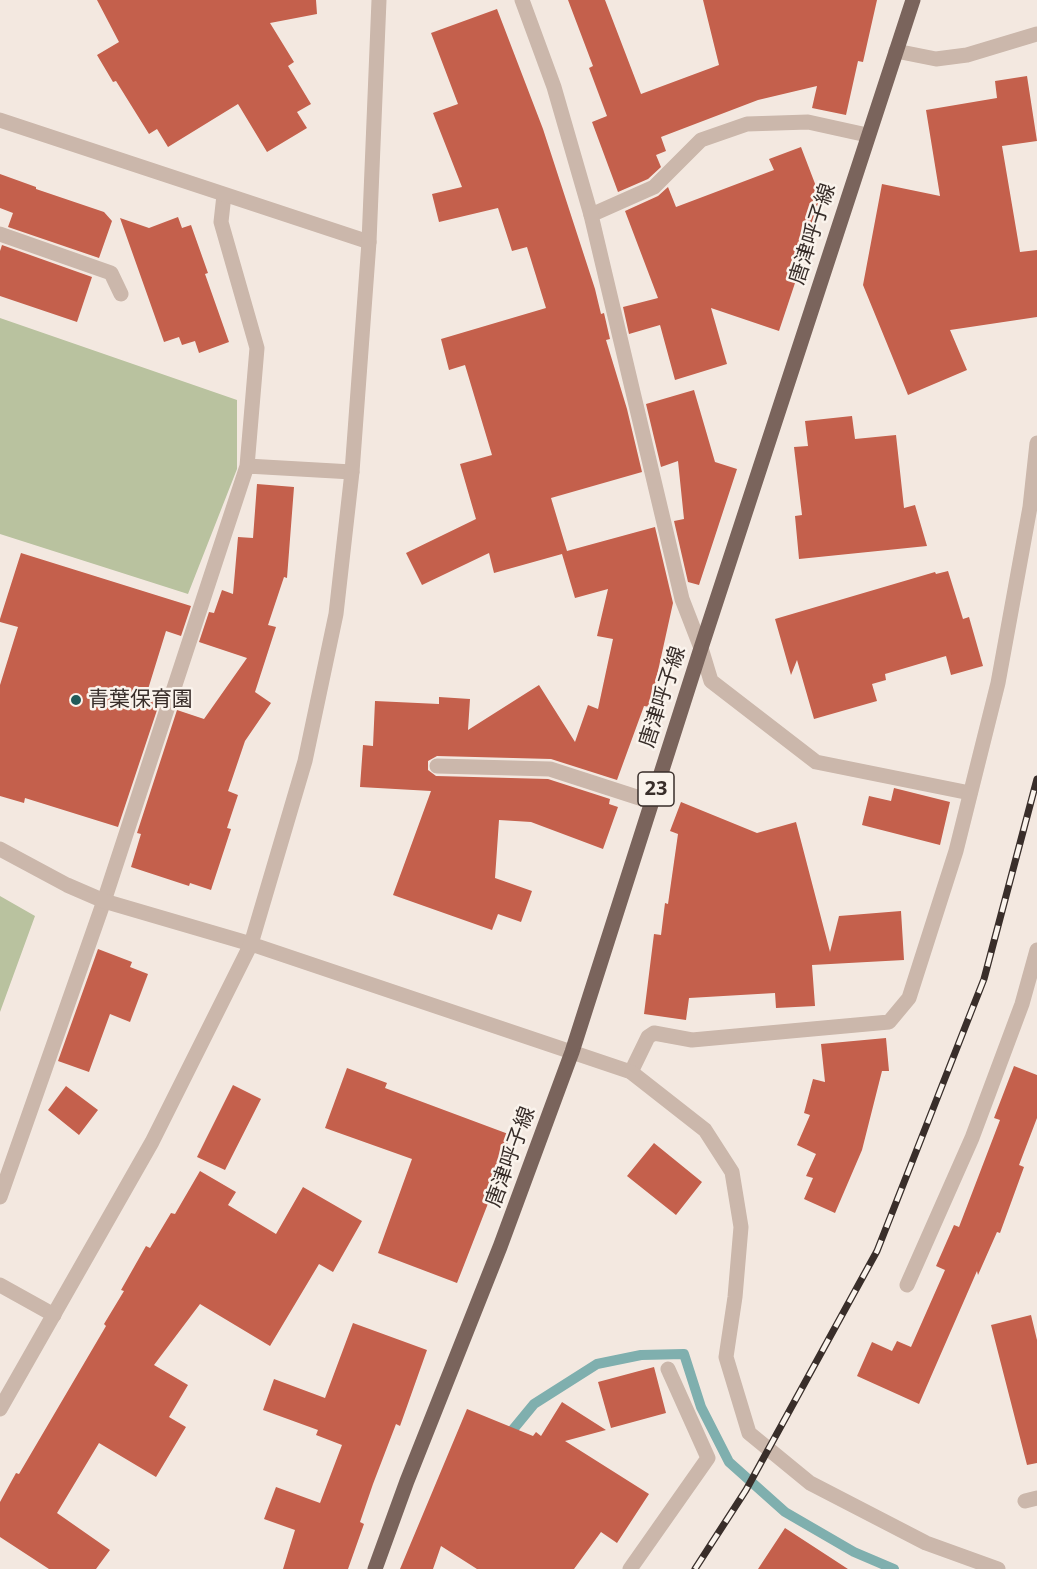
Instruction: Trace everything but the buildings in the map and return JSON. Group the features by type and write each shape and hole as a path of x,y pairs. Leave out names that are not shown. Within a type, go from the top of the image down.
{"main road":[{"name":"唐津呼子線","path":"375,1569 573,1052 701,648 913,0"}],"street":[{"path":"0,1409 152,1142 251,944 305,761 336,614 352,472 369,242 379,0"},
{"path":"522,0 554,87 591,215 682,599 711,681 816,762 970,793"},
{"path":"896,51 936,59 967,55 1037,34"},
{"path":"0,120 369,242"},
{"path":"591,215 654,187 701,140 747,124 808,122 867,135"},
{"path":"0,1197 104,901 247,466 257,348 221,222 224,195"},
{"path":"0,234 111,273 121,294"},
{"path":"631,1072 648,1037 654,1033 692,1040 889,1022 909,998 956,851 998,683 1029,507 1037,444"},
{"path":"247,466 352,472"},
{"path":"437,766 550,770 652,802"},
{"path":"0,849 67,885 104,901 251,944 631,1072 705,1130 732,1172 741,1227 735,1297 726,1357 749,1433 810,1483 926,1543 998,1569"},
{"path":"907,1285 972,1138 1022,1004 1037,950"},
{"path":"0,1285 54,1315"},
{"path":"630,1569 708,1458 668,1370"}],"green space":[{"path":"0,318 237,400 237,469 188,594 0,534"},
{"path":"0,896 35,916 0,1012"}],"waterway":[{"path":"506,1438 534,1404 597,1364 641,1355 684,1354 701,1407 729,1462 785,1512 854,1552 894,1569"}],"railway":[{"path":"695,1569 746,1490 877,1251 984,979 1037,779"}],"place":[{"name":"青葉保育園","path":"76,700"}]}
